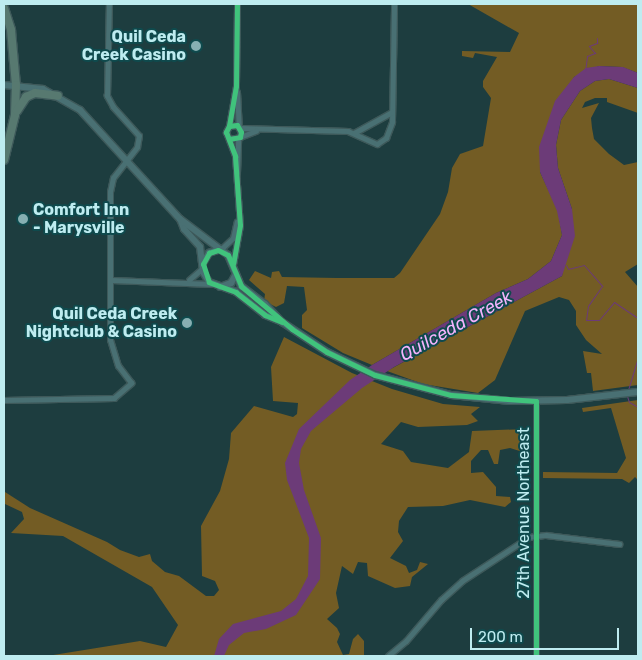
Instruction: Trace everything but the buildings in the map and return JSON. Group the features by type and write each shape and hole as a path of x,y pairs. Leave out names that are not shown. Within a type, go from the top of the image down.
{"highway":[{"path":"4,8 11,30 16,85 15,116 4,160"},
{"path":"15,116 26,97 35,93 58,96"}],"main road":[{"path":"4,85 43,89 82,111 180,219 184,229 200,248 203,266 212,284 245,297 266,315 282,322 326,352 375,375 428,390 484,399 536,401 602,397 638,392"},
{"path":"180,219 186,220 233,263 241,286 266,304 282,322"},
{"path":"203,266 209,253 219,250"},
{"path":"220,287 231,283 236,272"}],"street":[{"path":"4,400 114,398 131,383 111,349 111,185 126,160 137,147 139,136 113,107 107,96 109,4"},
{"path":"236,176 240,128 236,86 237,4"},
{"path":"229,126 262,130 354,133 378,144 389,130 392,112 394,4"},
{"path":"233,263 239,233 236,176 234,152 226,132 229,126 236,86"},
{"path":"354,133 392,112"},
{"path":"229,139 239,138 262,130"},
{"path":"219,250 233,238 238,218"},
{"path":"187,281 203,266"},
{"path":"112,280 187,281 212,284"},
{"name":"27th Avenue Northeast","path":"536,401 538,536 536,656"},
{"path":"388,656 406,641 441,600 462,581 524,540 538,536 619,544"}],"shaded area":[{"path":"468,4 638,4 638,73 622,67 599,66 574,77 540,172 558,211 562,235 551,261 528,279 496,293 372,365 343,353 302,328 302,315 307,310 304,287 287,286 284,303 276,307 264,301 265,294 249,280 255,271 271,278 272,272 279,271 282,277 337,278 394,278 400,273 440,214 448,192 452,168 460,154 483,146 491,98 483,87 483,81 497,57 475,53 473,58 462,56 462,51 510,52 519,33"},
{"path":"609,79 638,88 638,113 607,102 607,98 595,98 585,102 582,108 599,103 591,118 594,139 609,154 624,165 638,162 638,264 625,272 638,287 638,385 593,391 591,373 587,373 583,351 602,354 586,340 576,325 576,311 569,300 559,297 525,311 495,380 478,393 423,384 387,371 562,276 572,209 558,168 556,145 561,120 580,91 595,81"},
{"path":"284,337 352,373 392,389 443,404 480,407 471,414 478,421 467,425 418,427 401,422 381,444 403,451 411,462 448,468 469,452 472,431 526,429 526,453 510,448 500,450 498,464 494,464 488,450 481,450 471,461 471,473 483,472 496,487 496,496 510,497 511,502 505,507 470,500 443,506 408,507 399,521 398,532 403,541 390,558 406,566 409,573 417,570 420,562 428,564 412,577 410,586 395,588 368,576 367,563 358,562 353,574 342,566 336,593 339,608 327,619 337,628 340,634 337,642 343,655 349,654 353,639 358,634 364,641 364,656 47,656 140,641 166,647 178,625 152,587 63,536 11,533 24,519 22,512 5,504 5,492 30,508 107,542 120,550 139,557 150,554 152,561 165,572 179,576 206,596 214,596 219,590 215,581 202,576 201,526 220,491 229,459 231,433 254,406 293,417 297,414 298,403 273,401 271,367"},
{"path":"638,400 638,480 635,477 629,483 622,479 543,478 543,472 617,473 626,458 611,408 583,412 582,408"}],"water":[{"name":"Quilceda Creek","path":"599,66 623,67 638,73 638,88 609,79 595,81 580,91 561,120 556,145 558,168 572,209 575,236 562,276 394,367 362,388 311,431 301,449 299,463 304,490 321,538 320,579 296,615 266,629 244,633 229,645 224,656 214,656 219,639 233,624 281,611 296,599 308,576 309,538 287,480 285,463 299,429 350,380 372,365 496,293 528,279 551,261 562,235 557,211 540,172 539,147 555,101 574,77 586,68"}],"waterway":[{"path":"585,71 587,56 595,53 589,46 597,43 597,38"},
{"path":"638,48 638,53"},
{"path":"566,265 568,269 584,265 602,286 588,306 586,320 599,320 614,302 638,318"},
{"path":"628,390 638,358"},
{"path":"627,396 629,402 638,407"}],"cycle path":[{"path":"229,126 236,86 237,4"},
{"path":"229,139 240,137 241,132 237,125 229,126 226,132 235,156 240,225 233,263"},
{"path":"282,322 265,315 236,292 209,282 203,264 209,253 218,250 228,255 241,286 292,329 327,352 375,375 451,395 536,401 536,656"}],"place":[{"name":"Quil Ceda Creek Casino","path":"196,46"},
{"name":"Comfort Inn - Marysville","path":"23,219"},
{"name":"Quil Ceda Creek Nightclub & Casino","path":"187,323"}]}
